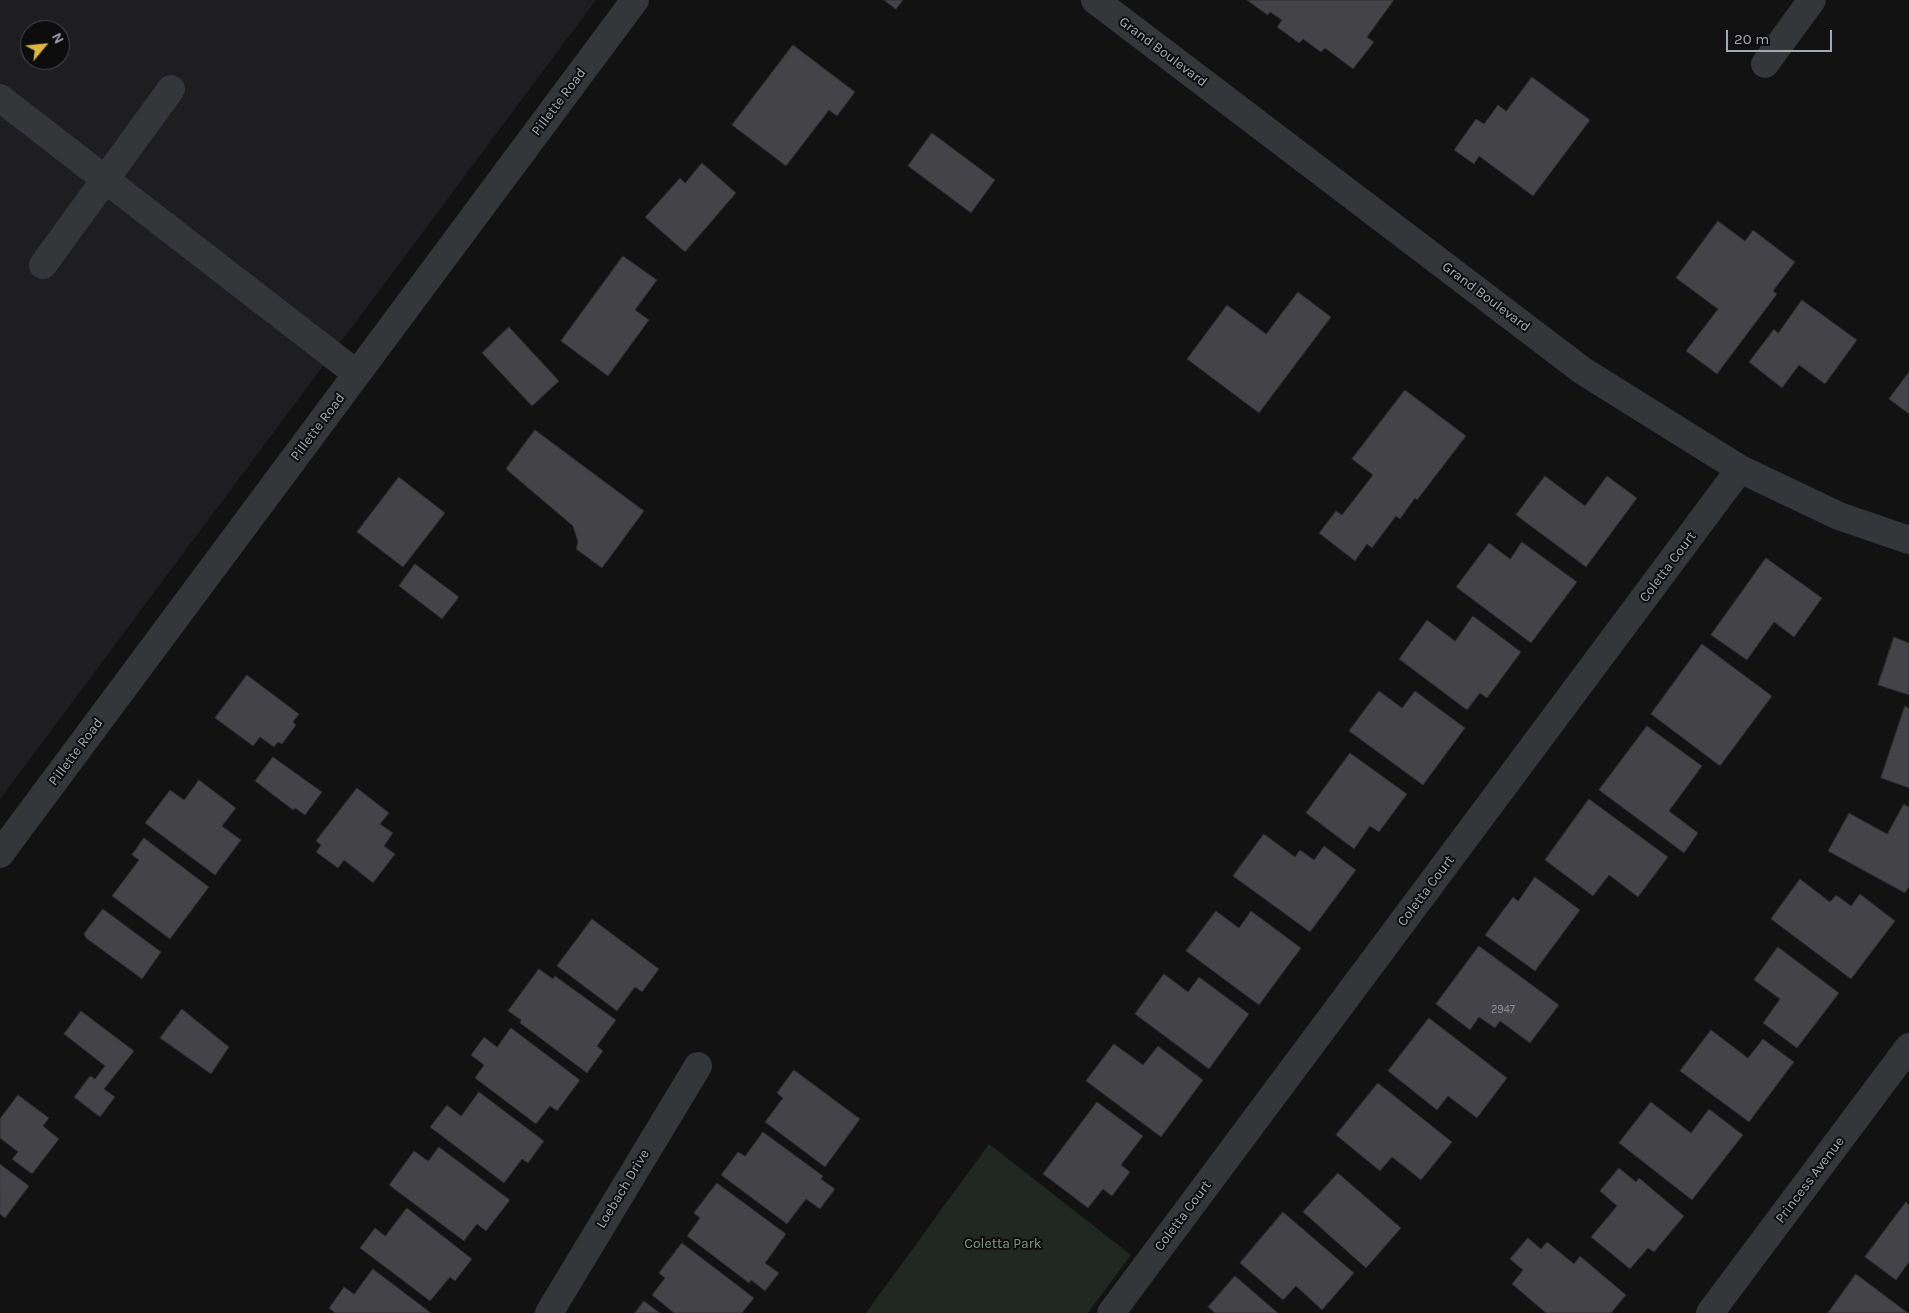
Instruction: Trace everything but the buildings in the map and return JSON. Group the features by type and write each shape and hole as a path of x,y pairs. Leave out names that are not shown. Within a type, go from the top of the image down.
{"street":[{"name":"Pillette Road","path":"0,854 635,0"},
{"path":"1765,64 1812,0"},
{"name":"Grand Boulevard","path":"1112,5 1583,371 1740,469 1839,516 1909,540"},
{"path":"43,265 170,89"},
{"path":"0,98 357,374"},
{"name":"Coletta Court","path":"1111,1313 1740,469"},
{"name":"Princess Avenue","path":"1710,1313 1909,1047"},
{"name":"Loebach Drive","path":"549,1313 698,1066"}],"shaded area":[{"path":"0,0 596,0 0,799"}],"green space":[{"name":"Coletta Park","path":"989,1144 1131,1255 1088,1313 866,1313"}]}
